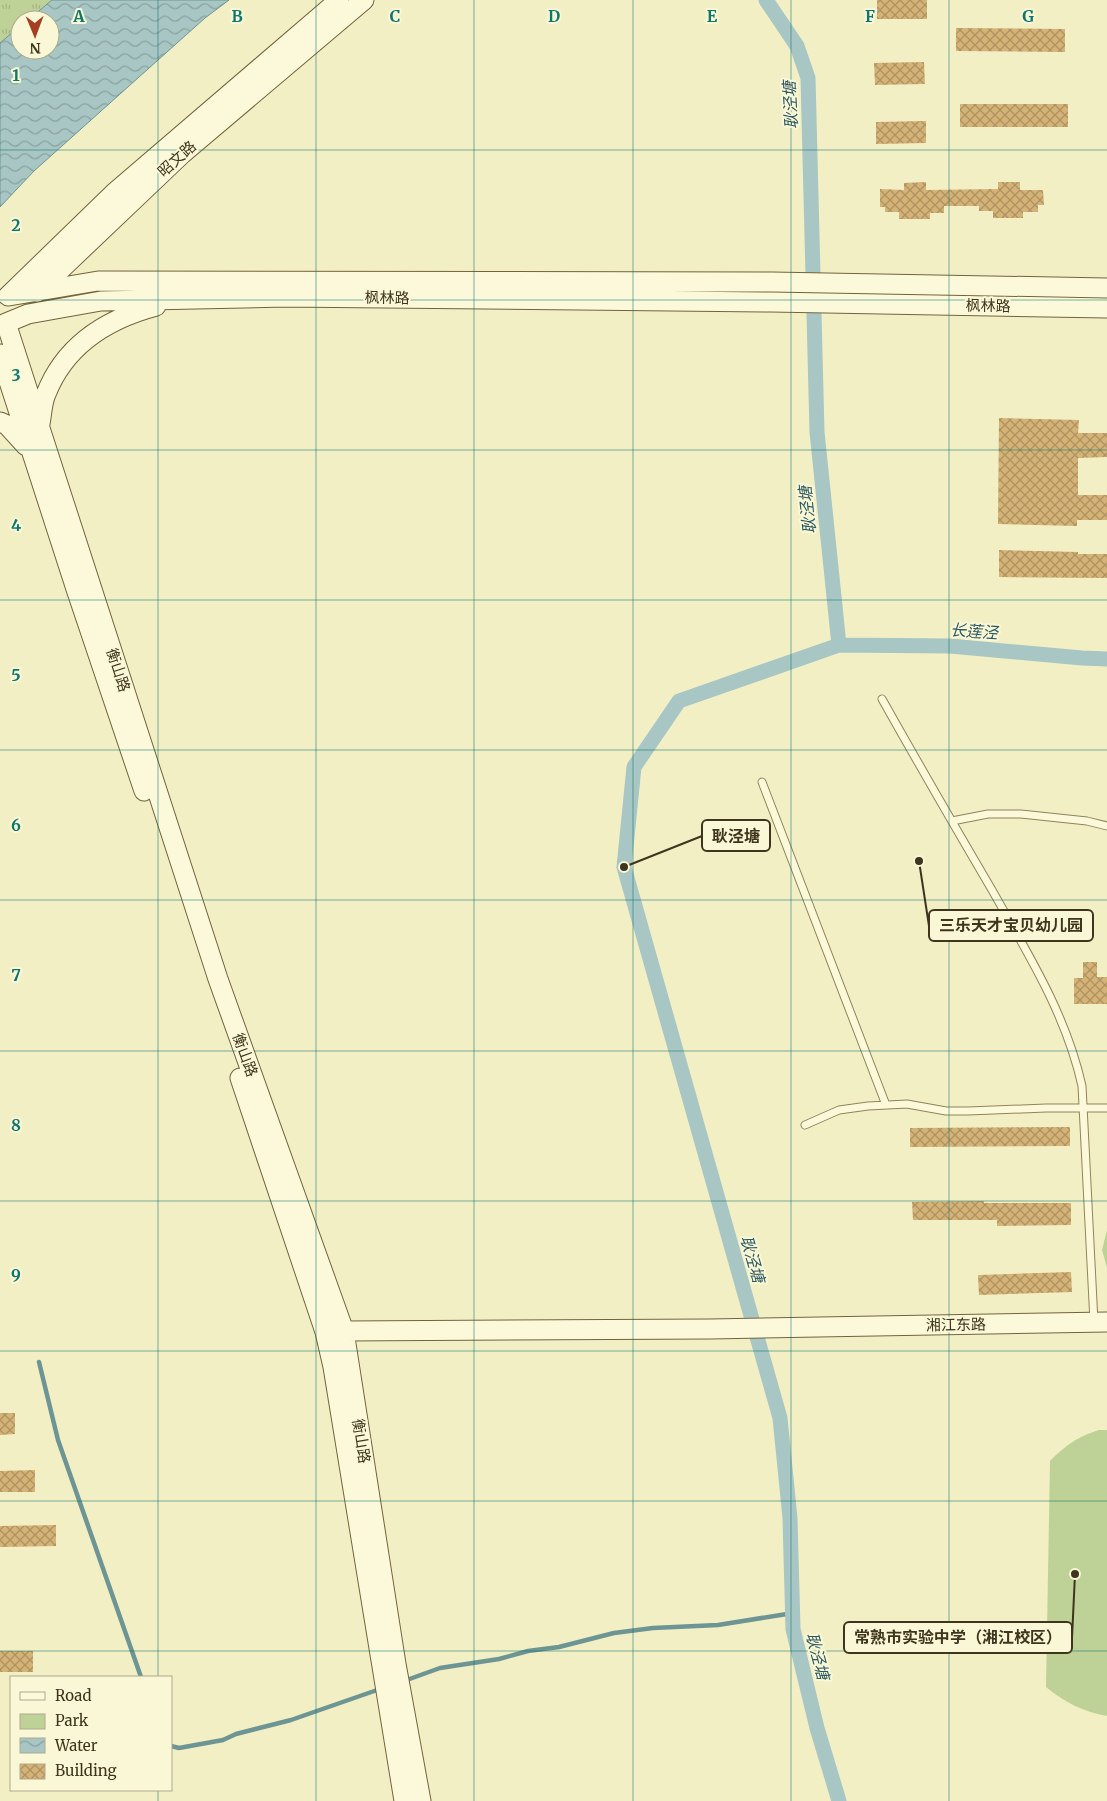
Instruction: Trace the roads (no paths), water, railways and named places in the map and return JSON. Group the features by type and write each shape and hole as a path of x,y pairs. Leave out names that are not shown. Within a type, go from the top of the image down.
{"street":[{"path":"5,300 114,193 338,0"},
{"name":"昭文路","path":"3,326 37,291 182,154 364,0"},
{"name":"枫林路","path":"5,300 37,291 98,281 772,282 1107,288"},
{"name":"枫林路","path":"3,326 28,314 100,301 285,297 869,303 1107,308"},
{"path":"40,428 45,395 62,362 87,338 123,317 182,299"},
{"name":"衡山路","path":"3,326 40,428 218,979 344,1331 388,1666"},
{"name":"衡山路","path":"0,354 76,589 325,1332 388,1666 421,1801"},
{"path":"0,422 7,425 32,452"},
{"name":"湘江东路","path":"344,1331 805,1328 1101,1322"},
{"name":"衡山路","path":"394,1692 404,1801"}],"lane":[{"path":"882,699 1043,979 1057,1009 1076,1059 1082,1086 1101,1322"},
{"path":"762,782 886,1105"},
{"path":"952,821 988,814 1021,814 1087,820 1107,826"},
{"path":"805,1125 839,1110 886,1105 907,1104 946,1110 968,1111 1107,1108"}],"water":[{"path":"52,0 229,0 205,18 34,171 0,207 0,43 10,34 10,60 60,60 60,10 40,10"}],"waterway":[{"name":"耿泾塘","path":"766,0 797,46 808,78 817,432 839,645 679,701 634,767 624,867 780,1418 790,1518 793,1629 817,1728 839,1801"},
{"name":"长莲泾","path":"839,645 950,646 1107,659"},
{"path":"39,1362 58,1440 141,1676"},
{"path":"404,1681 440,1668 559,1647 614,1633 653,1628 718,1625 793,1613"},
{"path":"172,1746 179,1748 223,1740 236,1734 291,1720 380,1689"}],"place":[{"name":"三乐天才宝贝幼儿园","path":"919,861"},
{"name":"耿泾塘","path":"624,867"},
{"name":"常熟市实验中学（湘江校区）","path":"1075,1574"}]}
